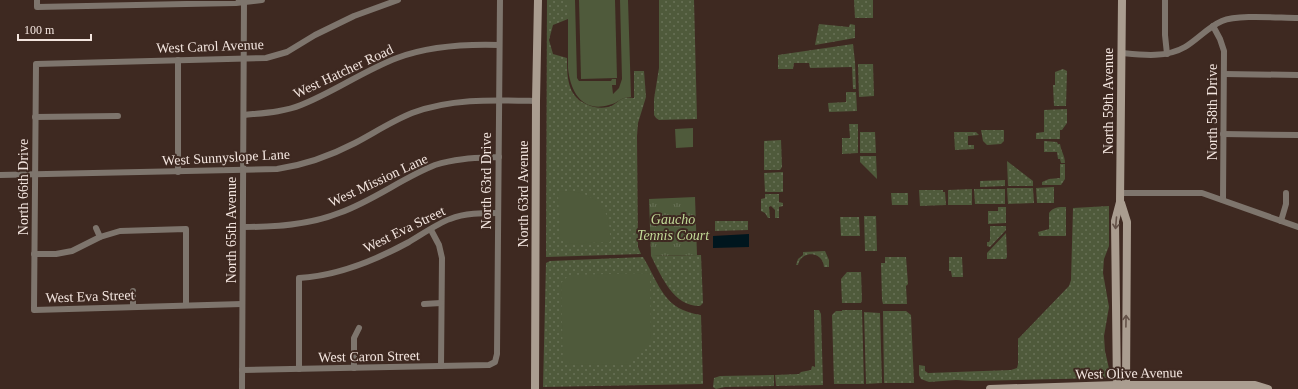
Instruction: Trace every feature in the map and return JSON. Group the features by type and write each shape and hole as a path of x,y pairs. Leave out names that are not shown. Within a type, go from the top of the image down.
{"main road":[{"name":"North 63rd Avenue","path":"535,389 536,101 538,0"},
{"name":"North 59th Avenue","path":"1117,387 1115,221 1121,193 1122,0"},
{"name":"North 59th Avenue","path":"1120,202 1127,222 1126,387"},
{"path":"1116,245 1121,254 1122,283 1126,284"},
{"name":"West Olive Avenue","path":"990,389 1255,385 1268,389"}],"street":[{"path":"36,3 262,0"},
{"name":"West Carol Avenue","path":"36,64 266,58 287,52 315,35 354,16 398,0"},
{"name":"North 63rd Drive","path":"495,362 497,354 500,0"},
{"path":"1165,0 1165,35 1167,54"},
{"name":"North 65th Avenue","path":"242,389 244,1"},
{"path":"1122,54 1167,54 1185,47 1222,21 1234,18 1298,18"},
{"name":"North 58th Drive","path":"1213,26 1224,51 1223,200"},
{"name":"West Hatcher Road","path":"244,115 300,106 398,57 431,49 469,45 499,45"},
{"path":"178,60 178,172"},
{"name":"North 66th Drive","path":"34,310 36,64"},
{"path":"1224,74 1298,75"},
{"name":"West Sunnyslope Lane","path":"0,175 277,169 304,164 322,158 355,143 401,118 433,106 465,101 536,101"},
{"path":"35,117 118,116"},
{"path":"1223,134 1298,135"},
{"name":"West Mission Lane","path":"243,227 288,225 333,215 364,203 436,165 460,159 499,157"},
{"path":"1121,193 1197,192 1298,227"},
{"path":"1281,221 1286,204 1286,193"},
{"name":"West Eva Street","path":"299,369 299,278 321,276 386,254 431,230 448,219 462,215 498,213"},
{"path":"96,228 100,237"},
{"path":"34,254 62,253 81,247 110,233 130,230 186,229 186,305"},
{"path":"431,230 439,245 442,258 441,366"},
{"path":"81,247 85,254"},
{"path":"133,291 133,306"},
{"path":"424,304 441,303"},
{"name":"West Eva Street","path":"34,310 242,304"},
{"path":"354,368 354,338 359,328"},
{"name":"West Caron Street","path":"242,370 489,365 495,362"}],"green space":[{"path":"547,0 568,0 568,19 553,25 549,40 553,54 567,58 569,84 575,96 580,100 591,106 602,108 610,106 624,98 634,98 634,71 644,71 646,97 638,123 637,136 638,247 641,254 546,257"},
{"path":"568,0 575,0 577,78 579,81 611,81 612,79 616,79 616,85 612,85 613,94 619,88 622,79 620,0 628,0 631,97 599,107 584,103 574,91 568,68"},
{"path":"579,0 615,0 617,78 581,79"},
{"path":"659,0 694,0 697,119 659,120 654,115 654,99 659,68"},
{"path":"854,0 873,0 873,18 855,18"},
{"path":"819,24 849,27 850,24 855,25 855,38 815,45"},
{"path":"853,44 856,89 853,89 852,67 810,68 809,63 794,63 793,69 778,69 778,55"},
{"path":"858,64 873,64 874,96 859,97"},
{"path":"1063,69 1067,71 1066,106 1054,106 1053,85 1055,85 1055,72"},
{"path":"846,92 856,92 857,111 829,112 828,103 846,102"},
{"path":"1067,109 1067,123 1062,130 1060,130 1060,139 1036,139 1036,133 1044,132 1044,110"},
{"path":"849,124 858,124 858,153 842,154 842,138 850,138"},
{"path":"693,128 693,147 676,148 675,129"},
{"path":"981,130 1004,130 1004,141 1001,144 987,145 983,141"},
{"path":"860,132 875,132 876,153 860,153"},
{"path":"954,132 976,132 979,135 968,136 968,145 974,145 974,149 955,150"},
{"path":"781,140 782,167 780,170 764,170 764,141"},
{"path":"1044,141 1057,142 1060,144 1065,163 1061,163 1060,159 1058,159 1057,152 1044,152"},
{"path":"860,156 876,156 877,179 860,162"},
{"path":"1007,161 1033,181 1033,186 1008,186"},
{"path":"1060,164 1065,164 1065,179 1061,185 1042,185 1042,182 1049,179 1060,178"},
{"path":"783,172 783,192 765,192 764,173"},
{"path":"1005,180 1005,186 980,187 980,181"},
{"path":"1054,187 1054,203 1037,203 1036,188"},
{"path":"1007,188 1033,188 1034,203 1008,204"},
{"path":"972,189 972,205 948,205 948,190"},
{"path":"974,189 1005,189 1005,204 975,204"},
{"path":"919,190 943,190 943,192 945,192 946,205 920,206"},
{"path":"569,191 589,196 602,207 609,222 610,242 566,244 560,238 558,192"},
{"path":"891,193 908,193 908,205 892,205"},
{"path":"765,194 779,194 779,202 783,203 783,206 779,207 779,218 775,218 775,210 771,206 769,207 770,218 768,218 765,213 761,211 761,199 765,198"},
{"name":"Gaucho Tennis Court","path":"695,197 697,255 651,256 649,199"},
{"path":"1109,206 1109,246 1104,259 1103,273 1109,307 1104,336 1105,351 1110,373 1105,378 972,381 956,380 929,382 921,379 919,375 919,365 925,366 925,371 928,373 1011,370 1017,368 1018,339 1069,286 1071,280 1073,208"},
{"path":"998,207 1006,207 1006,223 988,224 988,211 998,211"},
{"path":"1066,207 1066,236 1039,236 1038,232 1049,229 1049,213 1056,208"},
{"path":"864,216 876,216 877,251 865,251"},
{"path":"840,217 859,217 860,236 841,236"},
{"path":"715,221 748,221 748,230 715,231"},
{"path":"990,226 1006,226 1006,230 990,247 987,246 987,242 990,240"},
{"path":"1006,233 1006,259 987,259 987,253"},
{"path":"825,251 829,260 829,267 824,267 820,258 812,254 803,257 798,265 796,265 798,259 803,255 803,252"},
{"path":"701,255 703,303 700,306 691,305 682,301 676,296 664,281 651,256"},
{"path":"643,257 659,287 671,302 678,308 701,315 703,384 543,387 546,263 550,261"},
{"path":"885,257 906,257 908,284 906,286 907,304 883,304 881,263 885,263"},
{"path":"949,257 962,257 963,277 952,277 951,271 949,271"},
{"path":"847,272 861,272 861,303 842,303 841,279"},
{"path":"650,273 651,339 627,365 563,364 561,283 569,275"},
{"path":"814,310 819,310 821,314 823,385 776,386 775,375 799,374 801,372 811,370 812,366 815,367"},
{"path":"862,310 864,384 834,384 832,315 836,311"},
{"path":"883,311 906,311 911,315 914,383 884,383"},
{"path":"864,312 880,313 882,383 866,384"},
{"path":"774,375 774,386 725,387 716,389 713,387 714,378 720,376"}],"water":[{"path":"749,234 749,247 713,248 713,236"}]}
